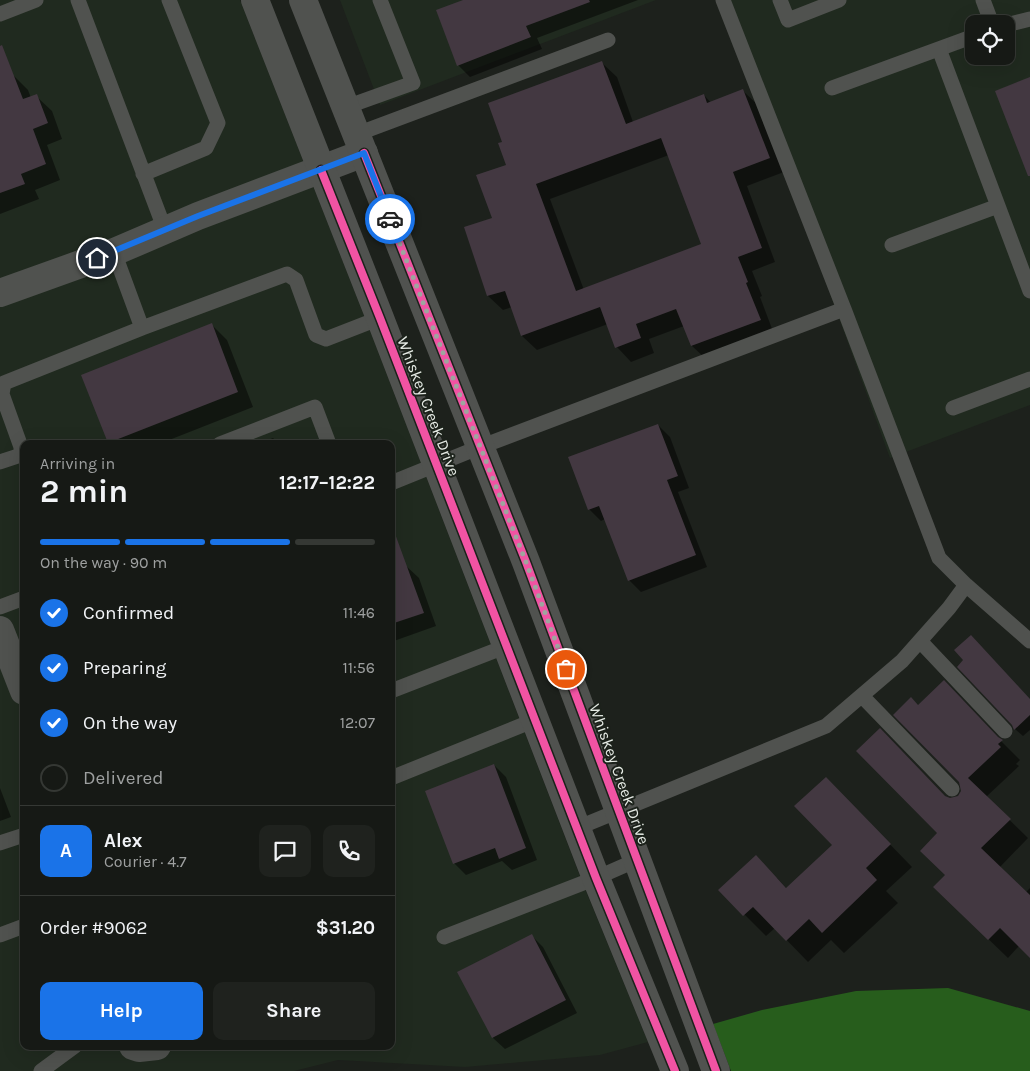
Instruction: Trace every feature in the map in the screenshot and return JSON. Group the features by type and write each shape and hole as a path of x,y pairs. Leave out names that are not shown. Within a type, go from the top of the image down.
{"street":[{"name":"Whiskey Creek Drive","path":"255,0 596,878 675,1071"},
{"name":"Whiskey Creek Drive","path":"303,0 526,562 716,1071"},
{"path":"0,292 114,252 164,230 321,170 360,143"},
{"path":"0,630 20,681"}],"lane":[{"path":"0,14 36,0"},
{"path":"78,0 164,230"},
{"path":"143,174 206,148 218,124 169,0"},
{"path":"346,107 413,83 380,0"},
{"path":"723,0 939,558 966,585 1030,641"},
{"path":"780,0 788,20 839,0"},
{"path":"983,0 989,15"},
{"path":"1015,23 1030,19"},
{"path":"832,88 965,39"},
{"path":"360,143 608,40"},
{"path":"939,49 1030,290"},
{"path":"892,245 998,206"},
{"path":"114,252 142,328"},
{"path":"20,444 2,394 4,383 142,328 288,274 296,280 316,335 326,339 380,318"},
{"path":"395,481 480,447 844,309"},
{"path":"953,408 1030,379"},
{"path":"230,440 314,407 327,440"},
{"path":"0,462 20,455"},
{"path":"577,828 826,726 902,661 949,608 966,585"},
{"path":"0,607 20,600"},
{"path":"920,641 1005,731"},
{"path":"395,689 506,646"},
{"path":"862,696 952,788"},
{"path":"395,776 535,720"},
{"path":"0,844 20,836"},
{"path":"444,937 596,878 637,860"},
{"path":"0,935 20,928"},
{"path":"41,1071 70,1050"}],"shaded area":[{"path":"0,0 240,0 367,323 583,884 648,1042 600,1055 465,1067 338,1060 294,1071 0,1071"},
{"path":"340,0 656,0 380,105"},
{"path":"723,0 1030,0 1030,405 890,458"}],"green space":[{"path":"948,988 1030,1011 1030,1071 731,1071 713,1024 762,1010 856,991"}],"building":[{"path":"463,0 589,0 590,2 526,26 531,37 457,66 436,10"},
{"path":"2,45 23,99 37,94 48,123 33,129 46,164 21,174 25,184 0,193 0,46"},
{"path":"602,61 626,124 704,94 707,103 743,89 770,158 733,172 762,248 738,257 761,320 691,346 676,309 636,324 641,338 615,348 600,307 521,336 505,291 487,296 464,227 492,218 476,175 506,165 498,143 502,142 488,103","holes":["661,138 701,244 576,291 536,184"]},
{"path":"1030,77 1030,176 1028,176 995,91"},
{"path":"212,323 238,392 116,440 107,440 81,375"},
{"path":"658,424 678,476 667,480 696,555 628,581 599,506 588,510 568,457"},
{"path":"395,534 424,613 395,623"},
{"path":"971,635 1030,699 1030,715 1014,730 1012,725 957,667 963,660 954,650"},
{"path":"944,680 1003,740 998,744 1001,747 968,778 1011,819 981,848 1030,895 1030,958 1000,928 988,940 933,887 945,875 920,851 937,833 856,751 880,728 945,796 950,798 958,796 961,791 959,782 893,715 911,697 918,705"},
{"path":"494,764 526,848 499,859 495,848 453,864 425,791"},
{"path":"826,777 891,844 866,868 877,880 822,933 809,919 786,941 753,907 743,916 718,890 756,855 786,888 832,845 794,806"},
{"path":"532,934 566,1000 492,1038 457,972"}],"cycle path":[{"path":"364,153 526,562 716,1071"},
{"path":"321,170 596,878 675,1071"}],"way so far":[{"path":"390,219 526,562 566,669"}],"route":[{"path":"97,258 198,216 364,153 390,219"}]}
